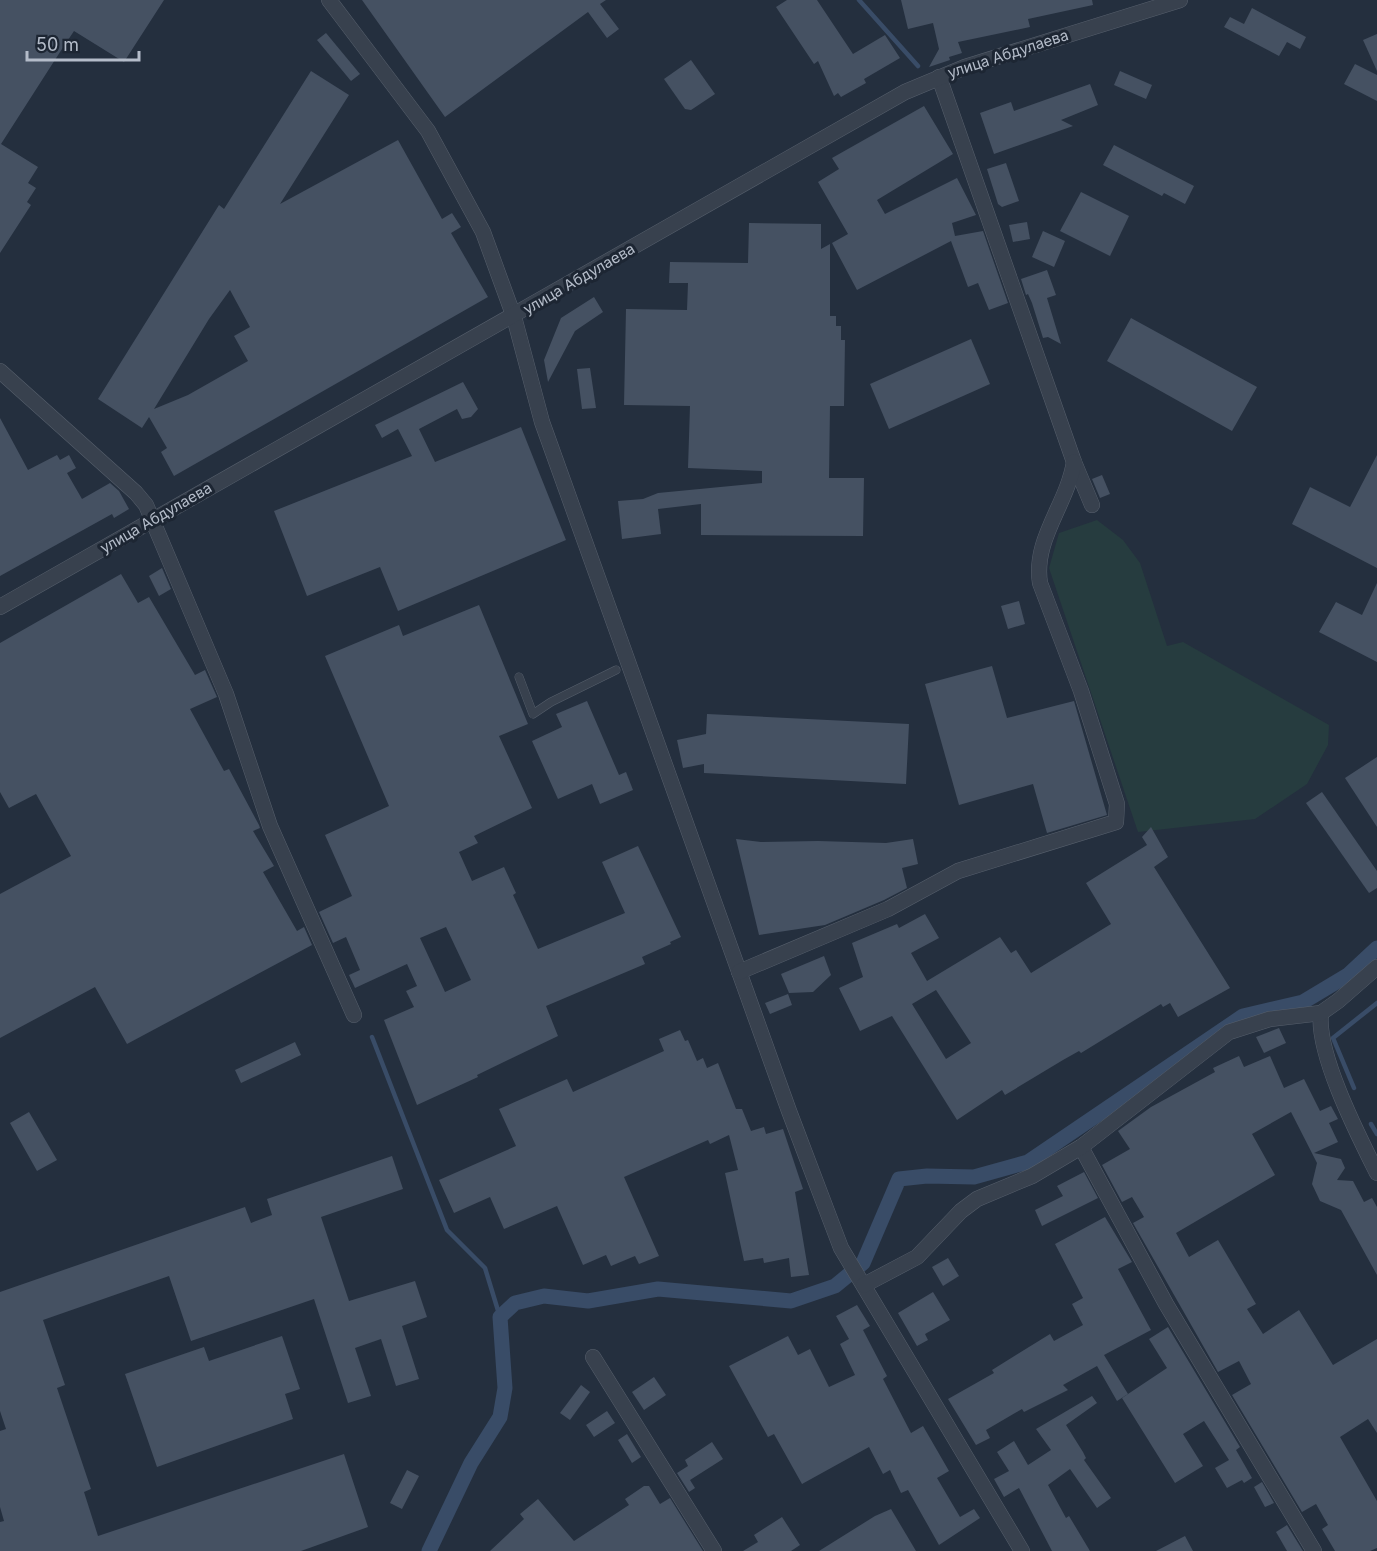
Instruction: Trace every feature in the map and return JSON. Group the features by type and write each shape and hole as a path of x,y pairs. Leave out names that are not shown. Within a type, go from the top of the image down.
{"street":[{"path":"329,0 428,131 483,231 514,317 542,422 622,667 846,1259 1022,1551"},
{"name":"улица Абдулаева","path":"0,607 514,317 906,92 939,77 1180,0"},
{"path":"939,77 1074,462 1092,505"},
{"path":"0,371 136,493 153,519 226,694 270,826 354,1015"},
{"path":"739,972 888,909 958,872 1116,822 1118,804 1081,691 1040,583 1037,567 1039,552 1070,479 1074,462"},
{"path":"861,1281 917,1257 961,1211 977,1199 1032,1176 1081,1147 1229,1032 1270,1019 1321,1013 1377,967"},
{"path":"1321,1013 1319,1026 1326,1060 1377,1173"},
{"path":"1081,1147 1166,1304 1314,1551"},
{"path":"593,1357 714,1551"}],"lane":[{"path":"519,677 533,714 551,702 622,667"}],"green space":[{"path":"1097,520 1123,540 1140,563 1167,646 1183,642 1329,725 1328,745 1307,784 1255,819 1138,832 1049,568 1059,533"}],"building":[{"path":"0,0 164,0 124,62 74,31 60,52 1,144 38,167 28,183 36,188 27,202 31,205 0,253"},
{"path":"362,0 606,0 600,4 619,29 607,38 588,12 445,117"},
{"path":"787,0 817,0 853,54 885,35 900,58 864,79 866,83 841,97 838,93 834,96 818,61 814,64 776,7"},
{"path":"901,0 1092,0 1093,5 1028,19 1030,27 958,42 962,53 929,67 939,49 933,23 908,29"},
{"path":"1252,8 1306,37 1300,49 1287,42 1279,56 1224,27 1230,17 1244,24"},
{"path":"326,33 360,74 351,81 317,40"},
{"path":"1377,34 1377,71 1363,40"},
{"path":"691,60 715,94 691,110 685,109 664,79"},
{"path":"1355,64 1377,75 1377,101 1344,84"},
{"path":"311,71 349,95 280,204 398,140 442,219 452,213 461,227 451,233 488,297 174,476 161,452 167,448 149,417 142,428 98,399 219,205 224,209","holes":["230,290 250,327 234,336 248,361 188,395 154,409 209,319"]},
{"path":"1120,71 1152,85 1146,99 1114,85"},
{"path":"1090,84 1098,105 1061,120 1073,126 994,154 980,113 1011,102 1014,111"},
{"path":"924,106 953,154 877,200 885,214 957,178 976,215 952,223 955,236 983,231 1008,303 989,310 978,283 968,287 951,241 857,290 832,243 848,234 818,182 839,169 832,158"},
{"path":"1114,145 1194,186 1185,204 1164,193 1162,196 1103,165"},
{"path":"1006,163 1019,201 1002,207 998,204 987,169"},
{"path":"1081,192 1129,216 1110,256 1060,231"},
{"path":"1027,222 1030,239 1013,242 1009,225"},
{"path":"749,223 821,224 821,249 830,244 830,316 836,316 836,326 841,326 841,340 845,340 844,406 830,406 829,478 864,478 863,536 701,535 701,504 658,509 661,534 622,539 618,501 643,499 658,493 762,483 762,471 688,468 690,406 624,405 626,309 687,310 688,283 669,283 670,262 748,263"},
{"path":"1043,231 1065,241 1054,267 1032,257"},
{"path":"1047,270 1056,295 1047,298 1061,344 1048,337 1043,338 1032,303 1028,294 1026,295 1021,279"},
{"path":"594,297 603,312 575,331 548,382 544,360 561,318"},
{"path":"1131,318 1257,387 1232,431 1107,361"},
{"path":"971,339 990,384 889,429 870,384"},
{"path":"590,368 596,408 582,409 577,369"},
{"path":"463,382 478,409 471,417 462,419 457,409 419,429 435,462 521,427 566,540 398,611 380,567 307,596 274,511 412,456 398,429 382,438 375,425"},
{"path":"0,418 28,470 57,455 60,460 69,455 76,468 67,473 82,499 110,483 119,491 129,509 114,518 112,514 0,576"},
{"path":"1377,455 1377,568 1292,524 1310,487 1350,507"},
{"path":"1102,475 1110,494 1100,498 1092,479"},
{"path":"162,568 171,589 159,596 149,576"},
{"path":"121,574 138,603 149,597 195,675 205,670 217,697 190,709 224,771 229,769 259,825 260,828 253,831 274,866 263,872 297,931 304,927 312,945 127,1044 95,987 0,1038 0,894 71,856 36,794 9,808 0,792 0,643"},
{"path":"1377,583 1377,662 1319,632 1336,602 1362,615"},
{"path":"1019,601 1025,624 1008,629 1001,606"},
{"path":"479,605 528,724 499,736 532,808 474,836 478,843 459,852 472,881 504,867 516,893 513,895 538,949 625,913 602,862 638,846 681,937 642,957 645,964 546,1006 558,1036 417,1105 384,1020 414,1007 406,991 417,986 407,964 355,988 349,975 360,970 346,937 333,943 319,912 352,896 325,835 389,806 325,656 399,625 403,636","holes":["446,927 471,980 445,992 420,938"]},
{"path":"992,666 1007,718 1074,701 1107,815 1047,833 1033,784 959,805 925,684"},
{"path":"587,701 619,775 626,772 633,790 600,804 592,784 558,799 532,741 562,727 556,714"},
{"path":"707,714 909,724 906,784 704,773 704,764 683,768 677,740 706,734"},
{"path":"1377,757 1377,827 1345,778"},
{"path":"1322,792 1377,871 1377,888 1369,893 1306,803"},
{"path":"1151,827 1168,857 1154,867 1230,988 1178,1017 1170,1003 1163,1007 1161,1004 1081,1053 1079,1051 1005,1095 1002,1090 957,1120 892,1016 860,1031 839,988 863,977 852,943 897,924 899,928 925,914 939,938 911,953 927,981 1000,937 1011,953 1016,950 1031,973 1111,924 1086,883 1147,845 1142,837","holes":["936,990 971,1043 946,1059 912,1004"]},
{"path":"736,839 761,842 886,843 913,839 918,864 902,868 907,888 884,900 825,925 759,935"},
{"path":"824,956 831,975 813,992 789,993 781,974"},
{"path":"788,994 792,1005 770,1014 765,1003"},
{"path":"1279,1028 1286,1043 1264,1053 1256,1037"},
{"path":"680,1030 685,1041 688,1040 697,1061 703,1058 707,1068 718,1063 736,1109 742,1109 751,1131 764,1127 766,1134 783,1129 803,1189 795,1192 809,1275 791,1277 789,1258 764,1263 763,1258 744,1261 725,1173 738,1170 729,1135 710,1144 708,1140 624,1177 659,1256 639,1264 635,1256 611,1266 606,1255 583,1265 557,1206 504,1229 490,1197 454,1213 439,1180 516,1146 499,1109 567,1079 573,1092 664,1051 659,1039"},
{"path":"295,1042 301,1055 241,1083 235,1070"},
{"path":"1239,1056 1244,1067 1270,1056 1284,1088 1304,1079 1320,1111 1331,1106 1338,1119 1329,1123 1338,1142 1314,1153 1341,1159 1345,1168 1337,1180 1353,1181 1364,1202 1372,1198 1377,1207 1377,1275 1341,1210 1320,1201 1312,1184 1317,1163 1291,1112 1252,1134 1275,1175 1176,1233 1189,1257 1218,1240 1256,1304 1247,1309 1263,1334 1299,1310 1333,1365 1377,1339 1377,1433 1368,1419 1340,1437 1377,1501 1377,1548 1370,1551 1335,1551 1322,1529 1328,1525 1316,1504 1302,1512 1232,1395 1251,1384 1239,1361 1218,1372 1133,1223 1144,1217 1132,1197 1122,1202 1102,1165 1130,1149 1118,1131 1151,1107 1215,1072 1213,1068"},
{"path":"29,1112 57,1160 37,1171 10,1123"},
{"path":"392,1156 403,1189 321,1217 349,1301 415,1281 427,1317 402,1326 419,1379 396,1386 381,1339 355,1348 371,1396 348,1403 314,1299 191,1341 169,1276 43,1320 65,1385 57,1388 91,1489 84,1492 98,1536 344,1454 368,1527 301,1551 0,1551 0,1522 4,1521 0,1507 0,1431 6,1429 0,1411 0,1292 245,1207 251,1223 272,1215 267,1199"},
{"path":"1084,1172 1098,1198 1042,1226 1035,1210 1063,1196 1057,1186"},
{"path":"1105,1217 1132,1262 1118,1269 1151,1330 1104,1355 1128,1394 1117,1401 1097,1366 1063,1385 1068,1390 1024,1412 1022,1409 986,1430 990,1438 976,1445 948,1399 994,1373 992,1370 1050,1334 1054,1341 1083,1325 1072,1304 1083,1298 1055,1244"},
{"path":"948,1258 959,1276 943,1286 932,1267"},
{"path":"933,1292 950,1320 925,1334 928,1340 917,1346 898,1313"},
{"path":"857,1305 870,1326 863,1330 887,1376 883,1379 911,1433 923,1426 949,1471 937,1478 960,1517 974,1509 980,1518 939,1545 908,1490 901,1493 890,1470 883,1474 869,1447 802,1484 774,1434 768,1437 729,1366 788,1336 798,1355 810,1349 829,1387 855,1375 840,1344 849,1339 836,1316"},
{"path":"1168,1327 1240,1447 1236,1450 1252,1478 1244,1483 1242,1480 1227,1488 1215,1468 1229,1460 1204,1421 1183,1434 1203,1466 1175,1483 1122,1398 1167,1368 1149,1339"},
{"path":"282,1336 300,1389 285,1394 293,1419 157,1467 125,1374 204,1347 209,1361"},
{"path":"654,1377 666,1395 644,1410 632,1392"},
{"path":"581,1385 590,1392 570,1420 560,1413"},
{"path":"1092,1396 1097,1403 1066,1425 1083,1452 1086,1458 1084,1460 1111,1498 1097,1508 1070,1469 1048,1485 1066,1518 1069,1516 1090,1551 1052,1551 1019,1488 1004,1497 994,1479 1009,1471 997,1452 1014,1441 1028,1465 1051,1450 1036,1429"},
{"path":"607,1411 615,1423 594,1437 586,1425"},
{"path":"627,1434 641,1457 632,1463 618,1440"},
{"path":"712,1442 723,1459 690,1480 695,1488 689,1492 677,1473 688,1466 685,1460"},
{"path":"407,1470 419,1476 402,1509 390,1503"},
{"path":"1262,1482 1274,1503 1265,1507 1254,1487"},
{"path":"644,1486 649,1486 660,1504 670,1498 703,1551 490,1551 524,1519 520,1514 538,1499 574,1541 629,1505 625,1499"},
{"path":"891,1509 916,1551 819,1551 875,1516"},
{"path":"782,1517 800,1545 791,1551 743,1551 758,1542 754,1535"},
{"path":"1287,1525 1303,1551 1287,1551 1276,1532"},
{"path":"1185,1536 1193,1551 1156,1551"}],"waterway":[{"path":"859,0 918,66"},
{"path":"429,1551 471,1463 500,1417 505,1388 500,1317 515,1303 544,1296 588,1301 658,1289 791,1301 835,1286 863,1263 899,1179 927,1176 974,1177 1028,1162 1243,1016 1303,1002 1348,975 1377,948"},
{"path":"1354,1088 1333,1038 1377,1003"},
{"path":"372,1037 447,1230 485,1268 500,1317"},
{"path":"1371,1124 1377,1134"}]}
